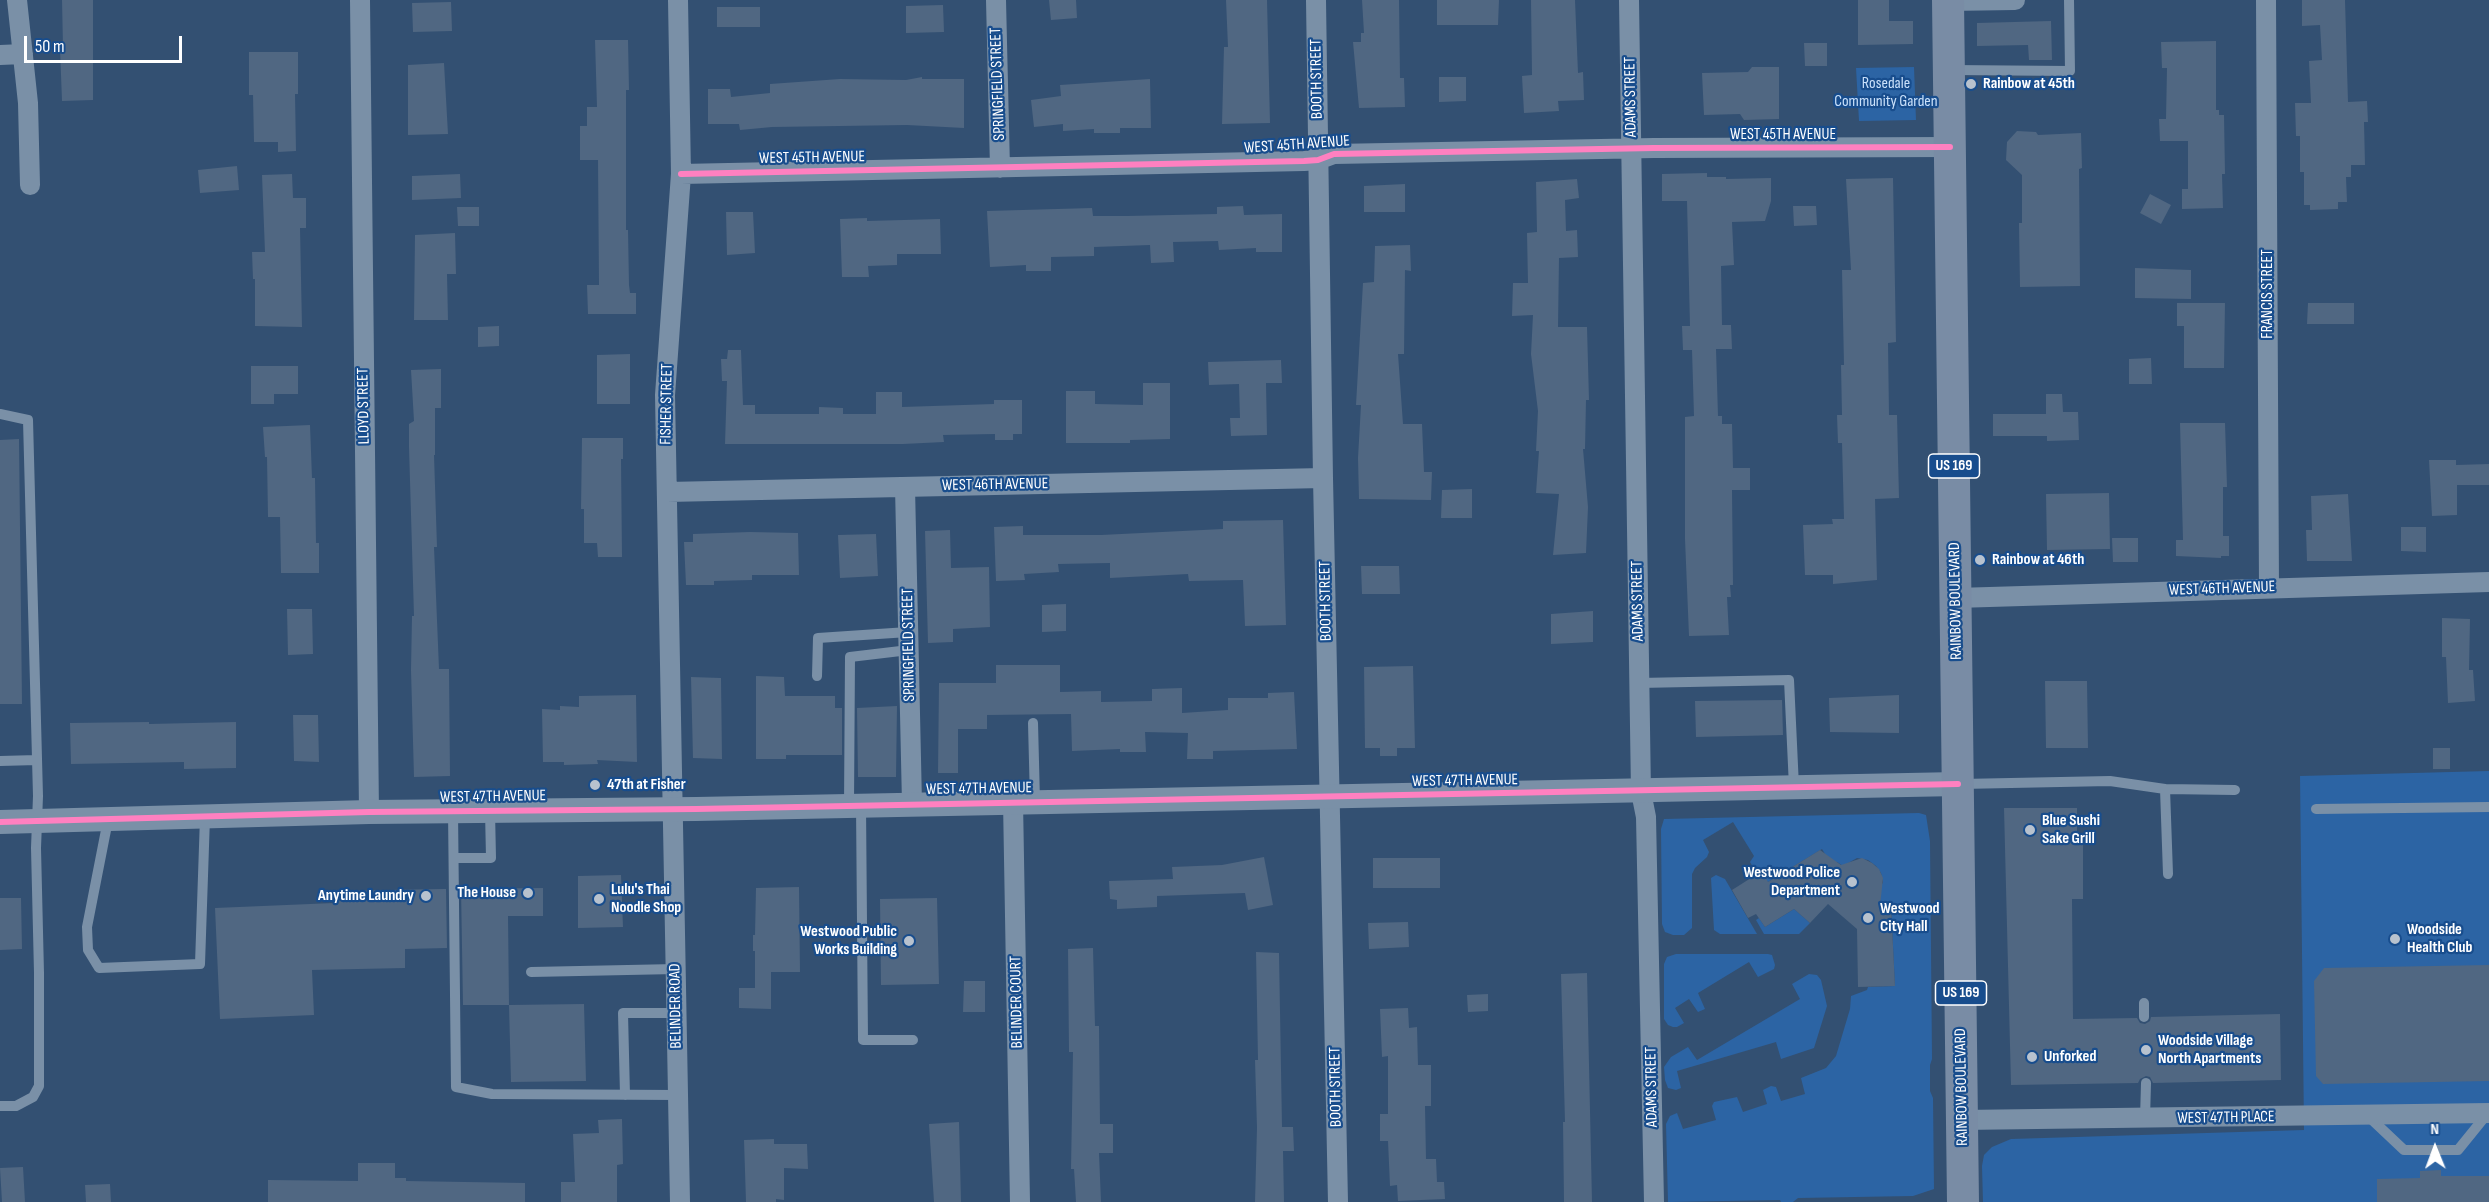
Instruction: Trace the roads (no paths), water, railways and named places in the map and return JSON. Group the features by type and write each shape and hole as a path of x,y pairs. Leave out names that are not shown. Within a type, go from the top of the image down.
{"main road":[{"name":"RAINBOW BOULEVARD","path":"1948,1 1963,1202"}],"street":[{"path":"17,0 28,103 30,185"},
{"name":"LLOYD STREET","path":"360,0 369,812"},
{"name":"FISHER STREET","path":"673,809 665,395 681,174 678,0"},
{"name":"SPRINGFIELD STREET","path":"996,0 1000,168"},
{"name":"BOOTH STREET","path":"1317,0 1323,478 1338,1202"},
{"name":"ADAMS STREET","path":"1629,0 1641,792 1646,817 1654,1202"},
{"path":"1948,1 2015,0"},
{"name":"FRANCIS STREET","path":"2266,0 2269,587"},
{"path":"0,55 23,54"},
{"name":"WEST 45TH AVENUE","path":"681,174 1318,160 1334,154 1950,147"},
{"name":"WEST 46TH AVENUE","path":"667,492 1323,478"},
{"name":"SPRINGFIELD STREET","path":"905,487 912,804"},
{"name":"WEST 46TH AVENUE","path":"1956,598 2489,582"},
{"name":"WEST 47TH AVENUE","path":"0,822 369,812 1641,792 1958,784"},
{"name":"BELINDER COURT","path":"1020,1202 1024,801"},
{"name":"BELINDER ROAD","path":"673,809 680,1202"},
{"name":"WEST 47TH PLACE","path":"1962,1120 2488,1113"}],"lane":[{"path":"1948,70 2070,70 2069,0"},
{"path":"0,414 28,420 37,760 36,848 39,972 39,1086 33,1096 16,1106 0,1106"},
{"path":"817,676 818,638 909,641"},
{"path":"909,641 850,657 863,1040 913,1040"},
{"path":"1639,683 1789,680 1794,788"},
{"path":"1024,801 1033,723"},
{"path":"0,761 37,760"},
{"path":"1958,784 2110,781 2166,789 2235,790"},
{"path":"2166,789 2168,874"},
{"path":"2316,809 2489,807"},
{"path":"453,811 456,1087 492,1095 678,1095"},
{"path":"454,858 491,858 490,811"},
{"path":"108,819 87,927 88,950 99,968 200,964 205,817"},
{"path":"531,972 676,969"},
{"path":"2144,1003 2144,1017"},
{"path":"625,1095 623,1013 677,1013"},
{"path":"2145,1119 2146,1083"},
{"path":"2367,1116 2404,1150 2458,1150 2488,1113"}],"place":[{"name":"Rainbow at 45th","path":"1971,84"},
{"name":"Rainbow at 46th","path":"1980,560"},
{"name":"47th at Fisher","path":"595,785"},
{"name":"Blue Sushi Sake Grill","path":"2030,830"},
{"name":"Westwood Police Department","path":"1852,882"},
{"name":"The House","path":"528,893"},
{"name":"Anytime Laundry","path":"426,896"},
{"name":"Lulu's Thai Noodle Shop","path":"599,899"},
{"name":"Westwood City Hall","path":"1868,918"},
{"name":"Woodside Health Club","path":"2395,939"},
{"name":"Westwood Public Works Building","path":"909,941"},
{"name":"Woodside Village North Apartments","path":"2146,1050"},
{"name":"Unforked","path":"2032,1057"}],"park label":[{"name":"Rosedale Community Garden","path":"1886,93"}]}
